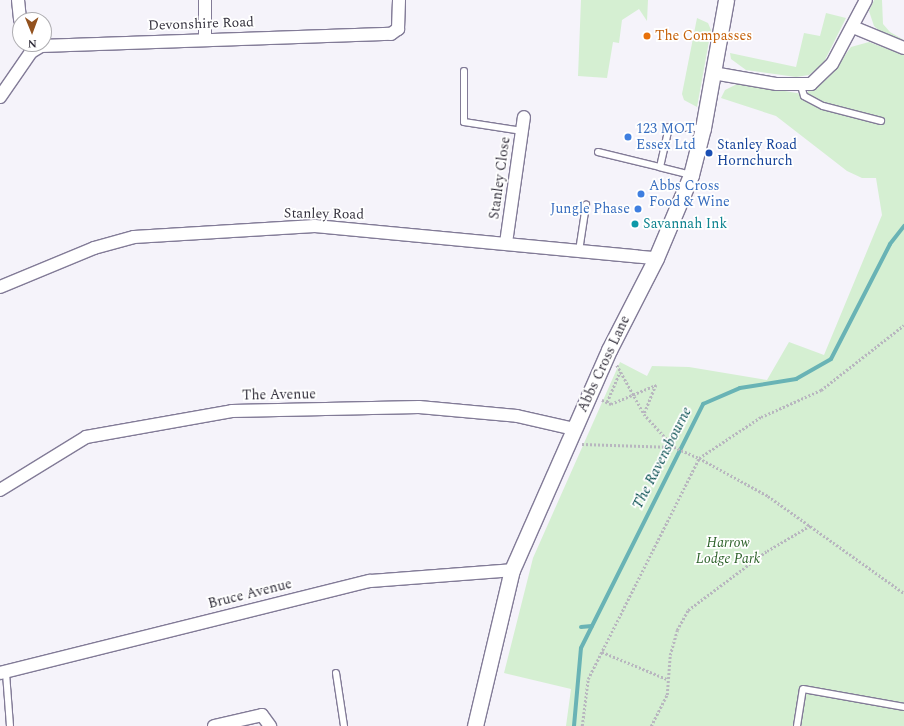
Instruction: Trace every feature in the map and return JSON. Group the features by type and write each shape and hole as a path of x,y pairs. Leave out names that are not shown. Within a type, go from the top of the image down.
{"street":[{"path":"18,0 19,12"},
{"path":"205,0 205,38"},
{"name":"Devonshire Road","path":"52,44 205,38 391,34 398,29 399,0"},
{"name":"Abbs Cross Lane","path":"475,726 512,570 609,350 656,258 691,175 703,128 726,0"},
{"path":"713,73 801,86 827,71 853,27 866,0"},
{"path":"853,27 904,48"},
{"name":"Devonshire Road","path":"0,97 25,52"},
{"name":"Stanley Close","path":"506,243 524,117"},
{"name":"Stanley Road","path":"0,287 101,245 134,237 315,226 656,258"},
{"name":"The Avenue","path":"0,490 86,437 232,411 420,407 518,416 574,429"},
{"name":"Bruce Avenue","path":"3,673 370,581 512,570"},
{"path":"214,726 262,715 270,726"}],"lane":[{"path":"464,71 464,122 522,131"},
{"path":"801,86 804,96 823,106 881,121"},
{"path":"660,166 669,128 703,128"},
{"path":"598,152 660,166 691,175"},
{"path":"579,250 586,205"},
{"path":"3,673 10,726"},
{"path":"336,673 344,726"},
{"path":"797,726 803,689 904,707"}],"path":[{"path":"582,726 588,679 699,458 762,417 821,390 904,325"},
{"path":"609,350 644,414 674,446 699,458 811,525 904,593"},
{"path":"607,402 620,371"},
{"path":"589,395 611,404 633,393 656,385 644,414"},
{"path":"567,444 674,446"},
{"path":"652,726 667,695 667,679 677,630 688,610 767,552 811,525"},
{"path":"602,652 667,679"}],"green space":[{"path":"581,0 648,0 647,21 639,9 622,20 619,43 613,42 607,78 578,76"},
{"path":"874,0 882,0 883,24 890,32 904,40 883,34 874,26 869,11"},
{"path":"826,13 846,18 823,64 809,75 796,77 746,70 731,59 730,53 796,67 804,33 820,36"},
{"path":"697,18 708,23 711,30 697,107 684,100 682,94"},
{"name":"Harrow Lodge Park","path":"869,42 904,55 904,726 566,726 571,689 504,673 533,558 620,362 647,376 652,366 689,367 767,380 789,342 824,355 882,215 876,178 862,178 847,171 776,116 721,98 725,90 739,83 808,95 808,91 828,78 851,47"}],"waterway":[{"name":"The Ravensbourne","path":"574,726 581,648 703,404 740,388 796,379 831,359 890,244 904,226"},
{"path":"581,627 592,626"}],"place":[{"name":"The Compasses","path":"647,36"},
{"name":"123 MOT Essex Ltd","path":"628,137"},
{"name":"Stanley Road Hornchurch","path":"709,153"},
{"name":"Abbs Cross Food & Wine","path":"641,194"},
{"name":"Jungle Phase","path":"638,209"},
{"name":"Savannah Ink","path":"635,224"}]}
